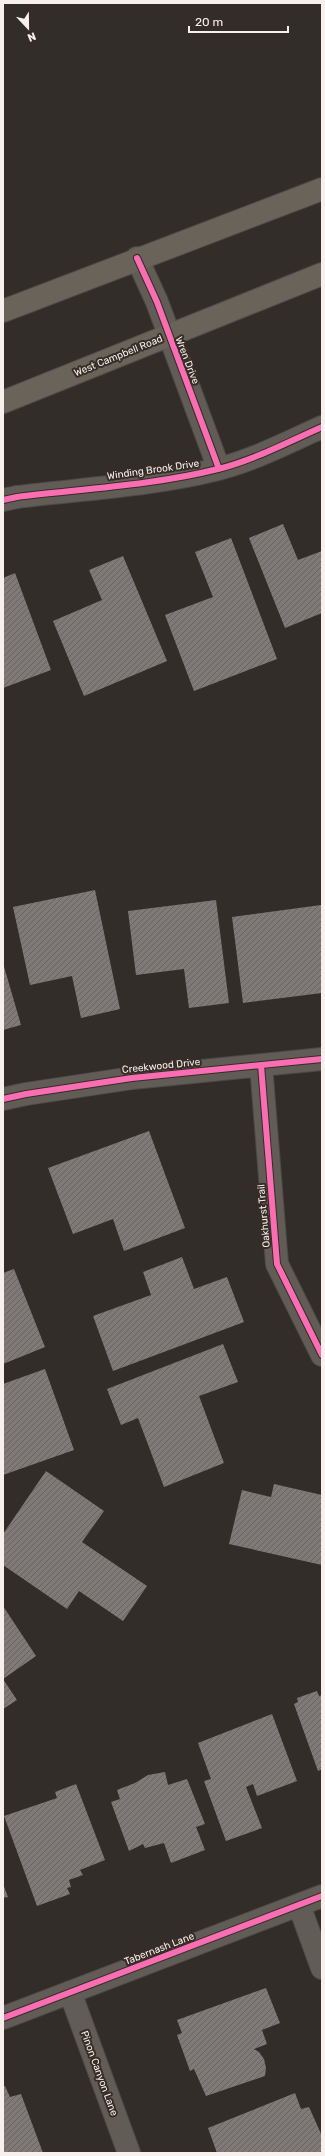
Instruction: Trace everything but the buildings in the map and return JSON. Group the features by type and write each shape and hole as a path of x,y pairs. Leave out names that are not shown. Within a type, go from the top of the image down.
{"main road":[{"path":"3,311 137,258 322,190"},
{"name":"West Campbell Road","path":"3,402 168,334 322,274"}],"street":[{"name":"Wren Drive","path":"137,258 168,334 219,469"},
{"name":"Winding Brook Drive","path":"3,500 17,496 165,479 219,469 269,451 322,427"},
{"name":"Creekwood Drive","path":"3,1100 26,1094 132,1078 322,1059"},
{"name":"Oakhurst Trail","path":"261,1065 277,1264 322,1355"},
{"name":"Tabernash Lane","path":"3,2018 322,1896"},
{"path":"299,1905 322,1968"},
{"name":"Pinon Canyon Lane","path":"70,1992 129,2153"}],"cycle path":[{"path":"137,258 157,302 219,469"},
{"path":"3,500 17,497 144,483 218,469 258,456 322,427"},
{"path":"3,1099 26,1094 132,1078 322,1059"},
{"path":"261,1065 277,1264 322,1355"},
{"path":"3,2018 322,1896"}]}
